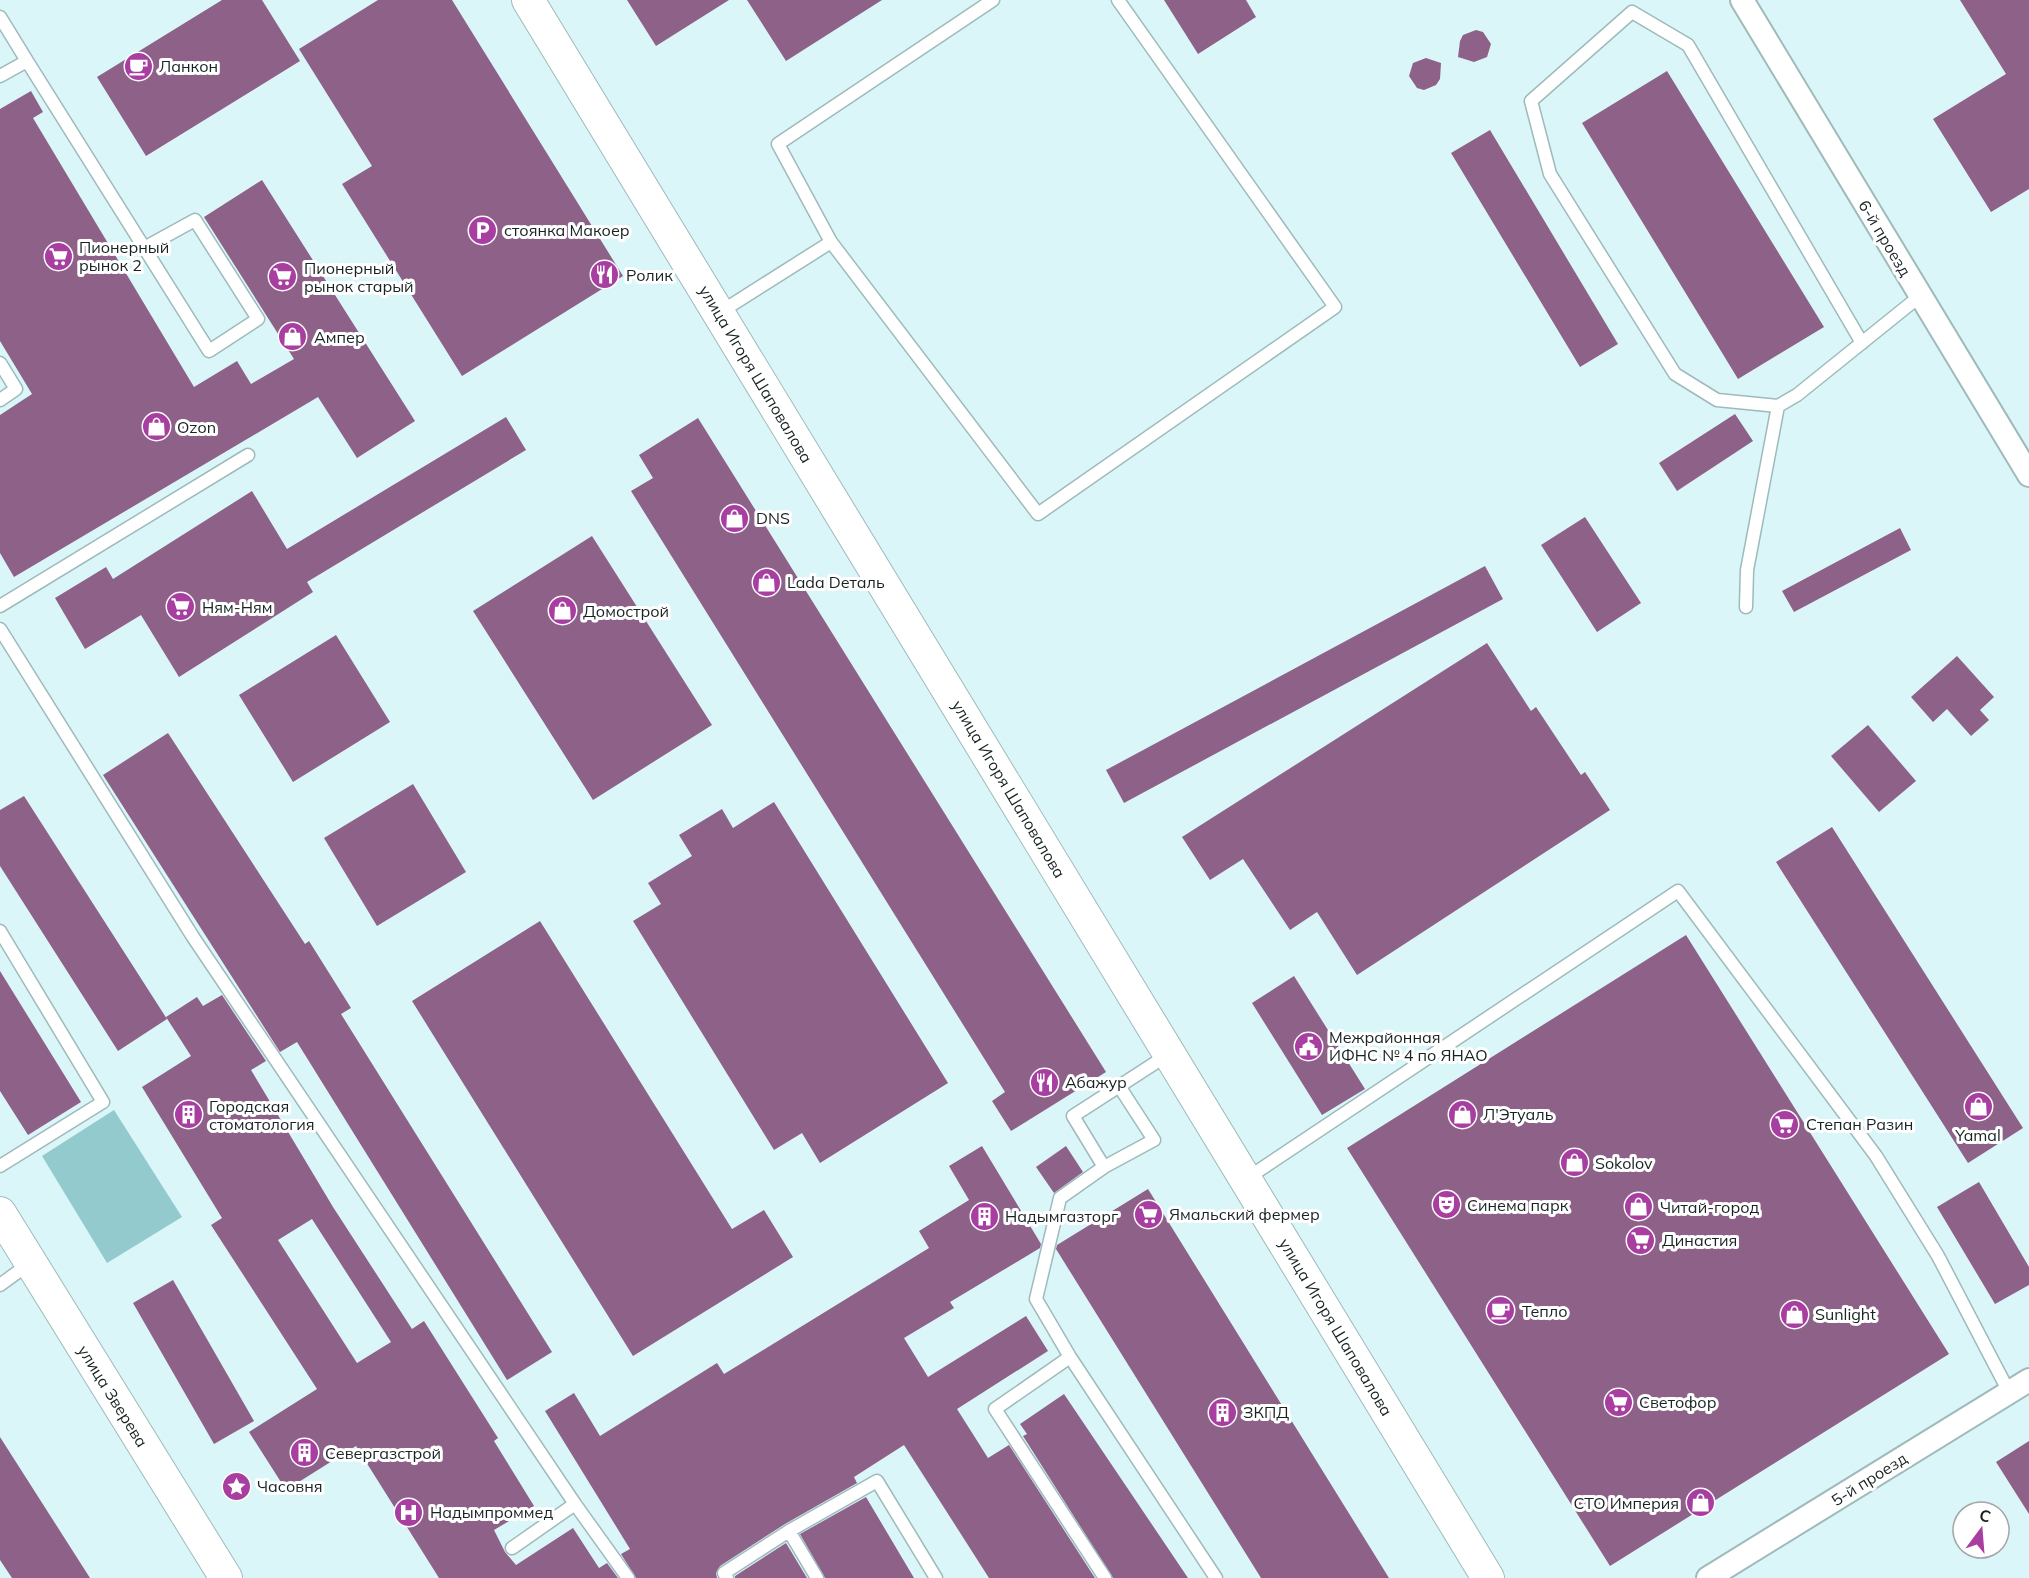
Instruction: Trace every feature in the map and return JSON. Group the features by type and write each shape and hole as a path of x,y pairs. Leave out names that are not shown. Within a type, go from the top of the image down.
{"street":[{"name":"улица Игоря Шаповалова","path":"528,0 1488,1578"},
{"name":"6-й проезд","path":"1742,0 2029,475"},
{"name":"улица Зверева","path":"0,1213 226,1578"},
{"name":"5-й проезд","path":"1708,1578 2029,1380"}],"lane":[{"path":"993,0 778,144 831,242 1038,514 1335,307 1118,0"},
{"path":"1779,406 1716,400 1675,374 1550,174 1531,101 1632,12 1688,45 1862,343"},
{"path":"0,17 144,248 209,351 258,319 195,220 144,248"},
{"path":"0,76 27,61"},
{"path":"719,313 831,242"},
{"path":"1746,608 1747,570 1779,406 1920,296"},
{"path":"0,363 16,388 0,400"},
{"path":"0,606 248,455"},
{"path":"0,629 193,938 575,1504 628,1578"},
{"path":"1246,1179 1678,891 1876,1156 1938,1256 2009,1392"},
{"path":"0,931 103,1102 0,1166"},
{"path":"1104,1167 1073,1116 1170,1053"},
{"path":"1119,1086 1154,1140 1104,1167 1060,1198 1036,1299 1070,1357 1216,1578"},
{"path":"0,1285 30,1263"},
{"path":"1070,1357 995,1409 1106,1578"},
{"path":"727,1578 724,1573 877,1481 936,1578"},
{"path":"512,1548 575,1504"},
{"path":"789,1532 817,1578"}],"shaded area":[{"path":"114,1110 182,1217 107,1263 42,1156"}],"building":[{"path":"222,0 262,0 300,61 146,156 97,77"},
{"name":"стоянка Макоер","path":"378,0 452,0 623,276 462,376 342,184 372,166 299,49"},
{"path":"627,0 729,0 656,46"},
{"path":"747,0 882,0 786,61"},
{"path":"1164,0 1246,0 1256,17 1198,54"},
{"path":"1960,0 2029,0 2029,189 1991,212 1933,119 2006,74"},
{"path":"1476,30 1483,32 1491,44 1487,57 1474,62 1458,57 1463,35"},
{"path":"1426,58 1441,63 1440,79 1436,85 1424,90 1417,88 1409,76 1413,63"},
{"path":"1667,71 1824,327 1738,379 1582,123"},
{"name":"Пионерный рынок 2","path":"31,91 43,112 33,118 194,387 237,361 251,384 294,359 204,217 262,180 415,421 357,458 318,397 14,577 0,553 0,415 32,394 0,341 0,109"},
{"path":"1490,130 1618,344 1580,367 1451,153"},
{"path":"1735,414 1753,441 1677,491 1659,463"},
{"path":"506,417 526,450 307,582 313,592 179,677 141,615 85,649 55,598 106,567 113,579 252,491 287,549"},
{"path":"698,418 1106,1072 1011,1131 992,1101 1005,1092 631,491 653,478 639,455"},
{"path":"1585,517 1641,603 1597,632 1541,545"},
{"path":"1900,528 1911,550 1794,612 1782,591"},
{"path":"592,536 712,725 593,800 473,611"},
{"path":"1485,566 1503,599 1124,803 1106,770"},
{"path":"336,635 390,722 293,782 239,695"},
{"path":"1487,643 1531,711 1536,707 1581,775 1585,772 1610,810 1357,975 1317,912 1290,930 1243,859 1210,880 1182,837"},
{"path":"1957,656 1994,697 1980,710 1989,720 1971,736 1947,709 1933,722 1911,697"},
{"path":"1868,725 1916,781 1879,812 1831,756"},
{"path":"168,733 305,944 309,941 351,1008 341,1014 552,1352 507,1380 297,1042 280,1052 103,775"},
{"path":"413,784 466,872 377,926 324,838"},
{"path":"24,796 167,1019 118,1051 0,866 0,810"},
{"path":"774,802 948,1083 820,1163 802,1133 774,1150 633,921 661,904 648,883 692,856 679,835 722,809 733,828"},
{"path":"1832,827 2023,1128 1968,1163 1776,862"},
{"path":"540,921 732,1229 764,1210 793,1257 633,1356 412,1001"},
{"name":"Династия","path":"1686,935 1949,1354 1610,1566 1347,1148"},
{"path":"0,971 81,1102 28,1135 0,1091"},
{"name":"Межрайонная ИФНС № 4 по ЯНАО","path":"1294,976 1365,1089 1322,1115 1252,1003"},
{"path":"222,995 266,1061 251,1070 333,1207 412,1329 424,1321 498,1438 494,1441 534,1506 494,1530 505,1552 516,1565 573,1528 599,1568 607,1563 618,1578 439,1578 356,1446 286,1490 249,1432 317,1389 211,1225 222,1218 142,1087 191,1056 166,1017 197,997 203,1006","holes":["312,1219 391,1342 357,1363 278,1240"]},
{"path":"982,1146 1041,1244 1040,1248 950,1302 954,1308 904,1338 928,1377 1026,1316 1048,1351 957,1409 988,1458 1009,1445 1095,1578 989,1578 904,1445 854,1477 857,1483 785,1524 720,1566 716,1573 717,1578 636,1578 621,1554 630,1549 545,1411 574,1393 600,1436 717,1363 724,1374 929,1248 919,1231 969,1200 949,1166"},
{"path":"1066,1146 1083,1172 1054,1193 1036,1167"},
{"path":"1979,1182 2029,1267 2029,1285 1995,1304 1937,1207"},
{"name":"ЗКПД","path":"1148,1189 1389,1578 1261,1578 1056,1249 1057,1245"},
{"path":"173,1280 254,1421 214,1444 133,1303"},
{"path":"1064,1394 1188,1578 1113,1578 1023,1436 1027,1434 1020,1424"},
{"path":"0,1437 90,1578 12,1578 0,1560"},
{"path":"2029,1441 2029,1514 1996,1462"},
{"path":"866,1497 914,1578 825,1578 800,1534"},
{"path":"786,1543 807,1578 735,1578 735,1576"}],"place":[{"name":"Ланкон","path":"138,66"},
{"name":"стоянка Макоер","path":"483,230"},
{"name":"Пионерный рынок 2","path":"58,256"},
{"name":"Ролик","path":"605,275"},
{"name":"Пионерный рынок старый","path":"283,277"},
{"name":"Ампер","path":"293,337"},
{"name":"Ozon","path":"156,427"},
{"name":"DNS","path":"735,518"},
{"name":"Lada Dеталь","path":"766,582"},
{"name":"Ням-Ням","path":"181,607"},
{"name":"Домострой","path":"562,611"},
{"name":"Межрайонная ИФНС № 4 по ЯНАО","path":"1308,1046"},
{"name":"Абажур","path":"1044,1082"},
{"name":"Yamal","path":"1978,1107"},
{"name":"Л'Этуаль","path":"1462,1114"},
{"name":"Городская стоматология","path":"188,1115"},
{"name":"Степан Разин","path":"1785,1124"},
{"name":"Sokolov","path":"1574,1163"},
{"name":"Синема парк","path":"1446,1205"},
{"name":"Читай-город","path":"1639,1207"},
{"name":"Ямальский фермер","path":"1148,1214"},
{"name":"Надымгазторг","path":"984,1216"},
{"name":"Династия","path":"1641,1240"},
{"name":"Тепло","path":"1501,1311"},
{"name":"Sunlight","path":"1794,1314"},
{"name":"Светофор","path":"1618,1402"},
{"name":"ЗКПД","path":"1222,1412"},
{"name":"Севергазстрой","path":"304,1453"},
{"name":"Часовня","path":"236,1486"},
{"name":"СТО Империя","path":"1700,1503"},
{"name":"Надымпроммед","path":"409,1512"}]}
